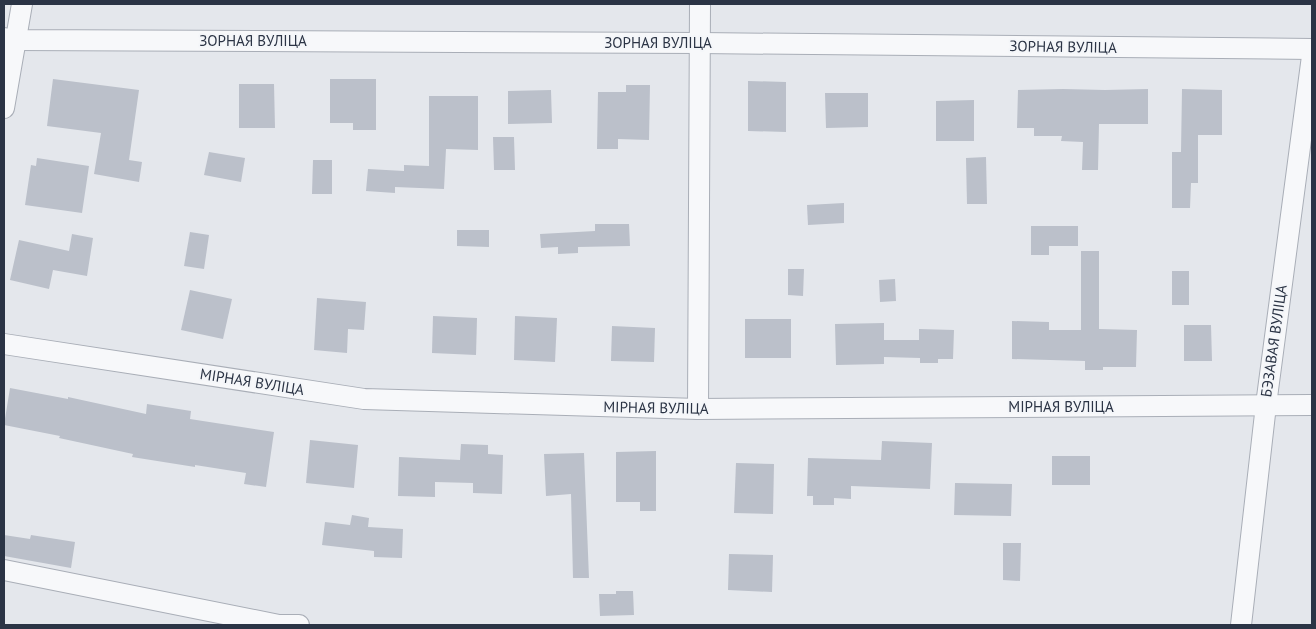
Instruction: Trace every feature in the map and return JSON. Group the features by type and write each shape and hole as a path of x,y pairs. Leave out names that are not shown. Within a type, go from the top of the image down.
{"street":[{"path":"4,108 9,39 22,4"},
{"path":"698,409 700,4"},
{"name":"ЗОРНАЯ ВУЛІЦА","path":"9,39 1312,49"},
{"name":"БЭЗАВАЯ ВУЛІЦА","path":"1241,625 1266,405 1312,56"},
{"name":"МІРНАЯ ВУЛІЦА","path":"4,344 364,399 698,409 1312,405"},
{"path":"4,570 279,625 299,625"}],"building":[{"path":"53,79 139,90 129,160 142,162 139,182 94,174 101,133 47,126"},
{"path":"330,79 376,79 376,130 353,130 353,123 330,123"},
{"path":"748,81 786,82 786,132 748,131"},
{"path":"239,84 274,84 275,128 239,128"},
{"path":"626,85 650,85 649,140 618,139 618,149 597,149 598,92 626,92"},
{"path":"1148,89 1148,124 1099,124 1098,170 1082,170 1083,142 1061,141 1062,136 1034,136 1034,128 1017,128 1018,90"},
{"path":"1182,89 1222,90 1222,135 1198,135 1198,183 1191,183 1190,208 1172,208 1172,152 1181,152"},
{"path":"551,90 552,123 508,124 508,91"},
{"path":"825,93 868,93 868,127 826,128"},
{"path":"429,96 478,96 478,150 446,149 444,189 395,187 395,193 366,191 368,169 404,171 404,165 429,166"},
{"path":"974,100 974,141 936,141 936,101"},
{"path":"493,137 514,137 515,170 494,170"},
{"path":"209,152 245,158 241,182 204,175"},
{"path":"986,157 987,204 967,204 966,158"},
{"path":"37,158 89,166 82,213 25,205 31,165 36,166"},
{"path":"313,160 332,160 332,194 312,194"},
{"path":"844,203 844,223 808,225 807,205"},
{"path":"595,224 629,224 630,246 578,247 578,253 558,254 558,247 541,248 540,234 595,231"},
{"path":"1031,226 1078,226 1078,246 1049,246 1049,255 1031,255"},
{"path":"457,230 489,230 489,247 457,246"},
{"path":"190,232 209,235 204,269 184,266"},
{"path":"72,234 93,238 87,276 53,270 49,289 10,280 19,240 69,251"},
{"path":"1081,251 1099,251 1099,329 1137,330 1136,367 1103,367 1103,370 1085,370 1085,361 1012,359 1012,321 1049,322 1049,330 1081,330"},
{"path":"788,269 804,269 803,296 788,295"},
{"path":"1172,271 1189,271 1189,305 1172,305"},
{"path":"895,279 896,301 880,302 879,280"},
{"path":"190,290 232,299 223,339 181,330"},
{"path":"317,298 366,302 364,330 348,329 347,353 314,350"},
{"path":"433,316 477,318 476,355 432,353"},
{"path":"515,316 557,318 555,362 514,360"},
{"path":"745,319 791,319 791,358 745,358"},
{"path":"884,323 884,340 919,340 919,329 954,330 953,359 938,359 938,363 920,363 920,358 884,357 884,364 836,365 835,324"},
{"path":"1184,325 1211,325 1212,361 1184,361"},
{"path":"612,326 655,328 654,362 611,361"},
{"path":"10,388 68,399 68,397 146,414 147,404 191,411 190,419 274,432 266,487 244,484 246,473 132,457 133,454 59,438 60,436 4,425"},
{"path":"310,440 358,445 354,488 306,483"},
{"path":"882,441 932,443 930,489 851,486 851,499 834,498 834,505 813,505 813,496 807,496 808,458 881,460"},
{"path":"461,444 488,445 488,454 503,455 502,494 473,493 473,483 435,482 435,497 398,496 399,457 460,460"},
{"path":"656,451 656,511 640,511 640,502 616,502 616,452"},
{"path":"584,453 589,578 573,578 571,494 546,496 544,454"},
{"path":"1052,456 1090,456 1090,485 1052,485"},
{"path":"736,463 774,464 773,514 734,513"},
{"path":"955,483 1012,484 1011,516 954,515"},
{"path":"352,515 369,518 368,527 403,529 402,558 374,557 374,551 322,545 325,522 350,525"},
{"path":"4,535 30,539 31,535 75,542 71,568 4,556"},
{"path":"1003,543 1021,543 1020,581 1003,580"},
{"path":"729,554 773,555 772,592 728,590"},
{"path":"616,591 633,591 634,615 600,616 599,594 616,594"}]}
